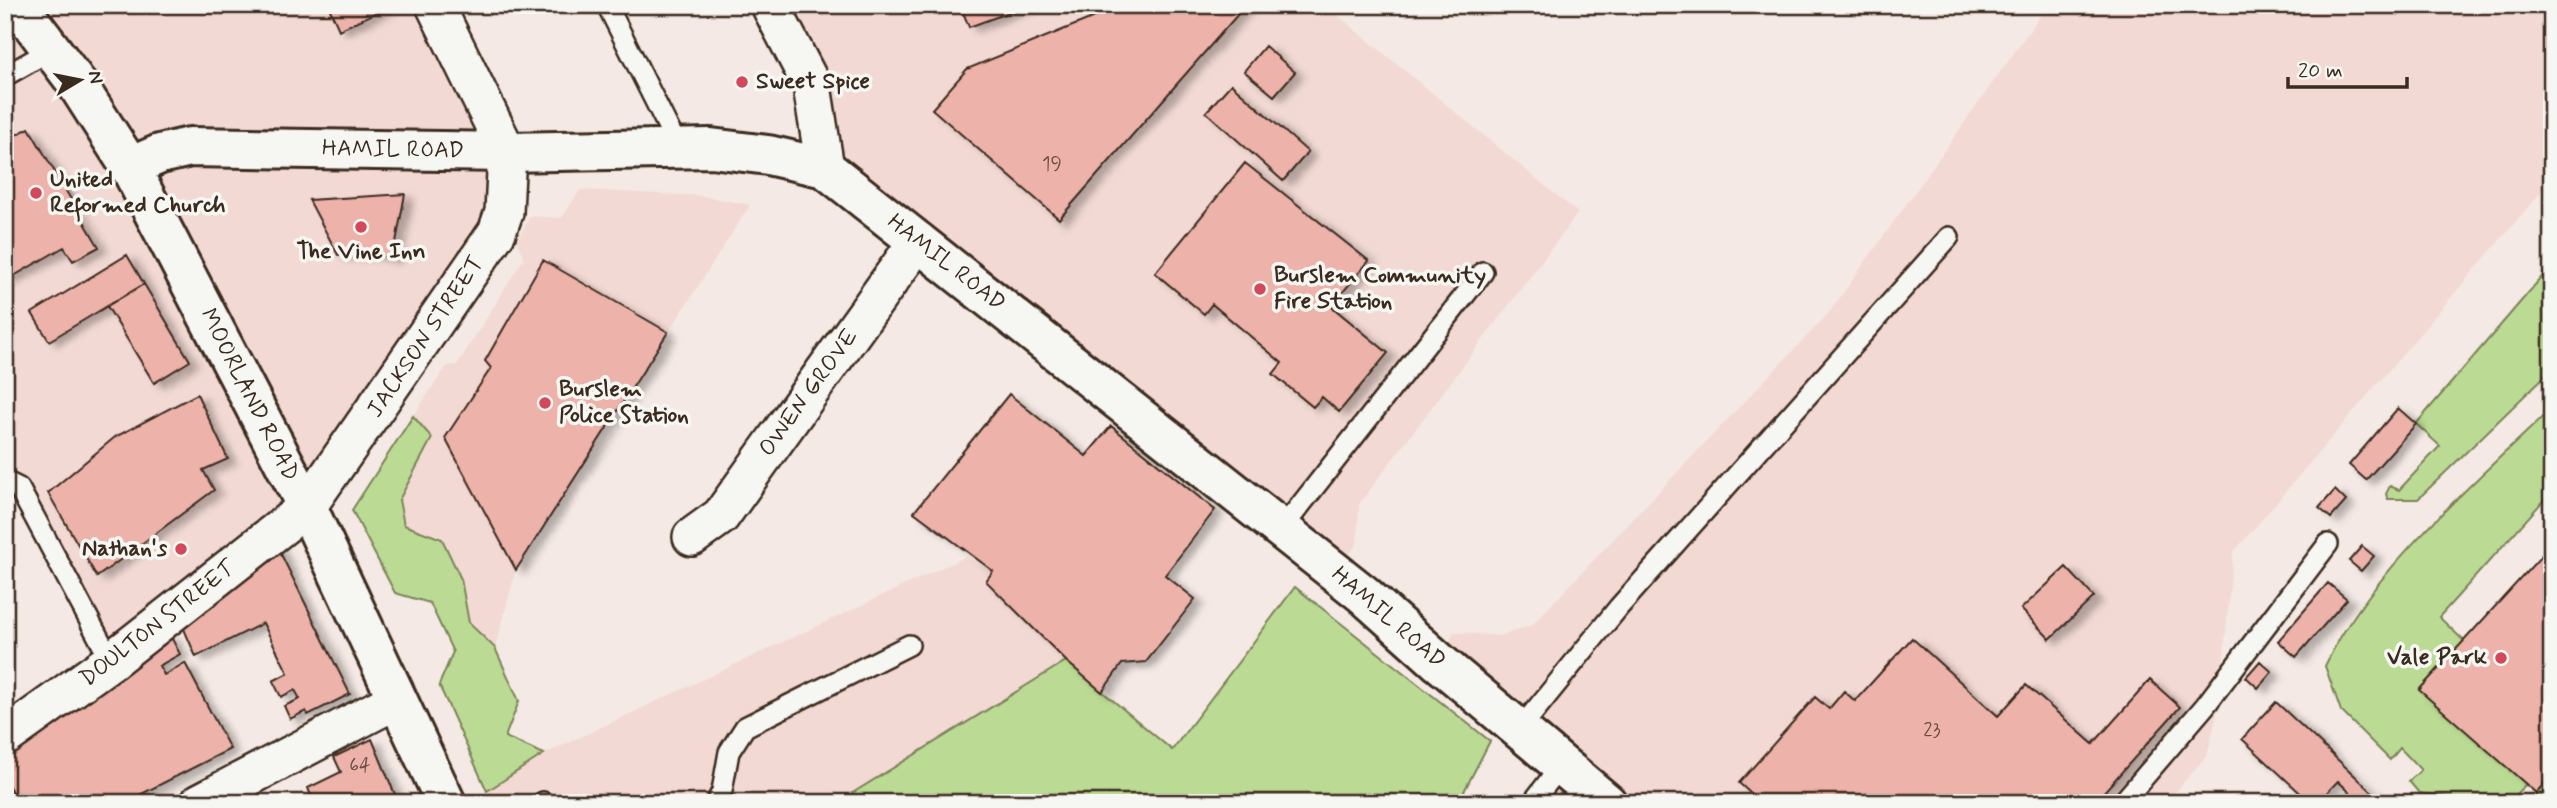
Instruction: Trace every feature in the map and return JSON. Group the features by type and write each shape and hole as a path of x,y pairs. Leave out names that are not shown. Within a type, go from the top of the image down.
{"street":[{"path":"435,5 507,152"},
{"path":"770,5 812,86 825,168"},
{"name":"MOORLAND ROAD","path":"23,7 130,167 307,507 446,803"},
{"name":"HAMIL ROAD","path":"130,167 160,153 190,147 507,152 678,147 761,154 825,168 1363,594 1440,663 1607,803"},
{"name":"JACKSON STREET","path":"307,507 497,232 504,212 507,152"},
{"name":"OWEN GROVE","path":"692,537 721,516 918,241"},
{"name":"DOULTON STREET","path":"5,737 111,661 307,507"},
{"path":"207,801 397,699"}],"lane":[{"path":"607,5 678,147"},
{"path":"5,76 51,50"},
{"path":"1520,729 1619,607 1949,237"},
{"path":"1281,530 1483,272"},
{"path":"5,481 19,488 111,661"},
{"path":"2122,803 2205,706 2328,544"},
{"path":"716,803 722,791 729,752 745,727 909,645"},
{"path":"1532,803 1562,764"}],"shaded area":[{"path":"5,5 441,5 496,120 496,205 324,473 107,639 5,466"},
{"path":"770,5 1325,5 1578,213 1359,504 1357,544 1336,573 825,168"},
{"path":"2048,5 2552,5 2552,179 2233,553 2219,706 2207,755 2166,803 1605,803 1440,663 1454,632 1500,636 1532,625 1829,313"},
{"path":"580,190 702,196 750,205 516,570 495,648 469,623 461,579 404,525 399,500 432,438 413,416 447,366 457,365 524,258 517,241 530,216 562,218"},
{"path":"965,557 993,571 986,582 1066,661 838,803 493,803 487,791 544,754"}],"green space":[{"path":"2552,265 2552,369 2418,499 2388,499 2386,494 2390,486 2399,490 2440,446 2416,424"},
{"path":"2552,408 2552,491 2439,617 2465,642 2552,544 2552,803 2537,803 2536,793 2526,784 2513,797 2466,800 2419,793 2409,781 2421,770 2400,748 2390,760 2341,711 2325,666 2344,631 2396,562 2459,496"},
{"path":"413,416 432,438 399,500 404,525 442,539 461,579 469,623 495,648 519,701 505,737 544,754 487,791 439,685 453,652 430,603 395,593 352,510"},
{"path":"1295,587 1490,741 1458,803 838,802 1066,661 1172,750"}],"building":[{"path":"328,5 387,5 388,7 339,30"},
{"path":"960,5 1029,5 969,27"},
{"path":"1124,5 1246,5 1059,219 932,109 967,69"},
{"path":"1265,46 1295,72 1274,96 1244,71"},
{"path":"1231,84 1308,152 1283,181 1206,112"},
{"name":"United Reformed Church","path":"29,128 99,247 73,261 64,247 5,281 5,133 8,139"},
{"name":"Burslem Community Fire Station","path":"1245,163 1369,261 1331,306 1388,353 1339,412 1322,397 1313,407 1273,374 1282,363 1212,304 1204,314 1155,273"},
{"name":"The Vine Inn","path":"405,194 393,258 368,253 338,255 309,200"},
{"path":"127,255 144,284 49,341 32,313"},
{"name":"Burslem Police Station","path":"543,260 668,332 516,570 445,438 491,368 485,361"},
{"path":"144,284 190,361 154,383 107,306"},
{"path":"197,394 228,459 203,470 214,490 97,577 48,493 115,437"},
{"path":"1009,394 1086,456 1111,426 1215,510 1165,575 1195,599 1146,662 1122,664 1102,692 1066,661 986,581 993,571 914,512"},
{"path":"2398,408 2416,424 2366,480 2349,465"},
{"path":"2335,490 2346,501 2331,518 2319,508"},
{"path":"275,542 350,694 308,715 306,711 290,719 284,706 300,699 295,690 281,697 273,681 288,673 263,623 196,657 181,622"},
{"name":"Vale Park","path":"2552,544 2552,774 2536,793 2419,690"},
{"path":"2362,546 2374,556 2361,571 2349,561"},
{"path":"2066,567 2094,597 2050,639 2021,609"},
{"path":"2328,583 2347,599 2296,657 2278,641"},
{"path":"170,635 180,654 159,666 164,675 185,663 230,749 124,803 18,803 5,779 5,752"},
{"path":"1912,638 1998,716 2026,685 2093,744 2150,680 2180,707 2094,803 1761,803 1739,783 1815,697 1829,709 1844,691 1855,701"},
{"path":"2260,661 2272,672 2258,688 2246,677"},
{"path":"2276,702 2384,803 2361,803 2338,781 2317,803 2311,803 2242,739"},
{"path":"372,739 396,797 384,803 314,803 308,788 341,772 334,757"}],"place":[{"name":"Sweet Spice","path":"742,82"},
{"name":"United Reformed Church","path":"36,193"},
{"name":"The Vine Inn","path":"361,227"},
{"name":"Burslem Community Fire Station","path":"1260,289"},
{"name":"Burslem Police Station","path":"545,403"},
{"name":"Nathan's","path":"181,549"},
{"name":"Vale Park","path":"2501,658"}]}
